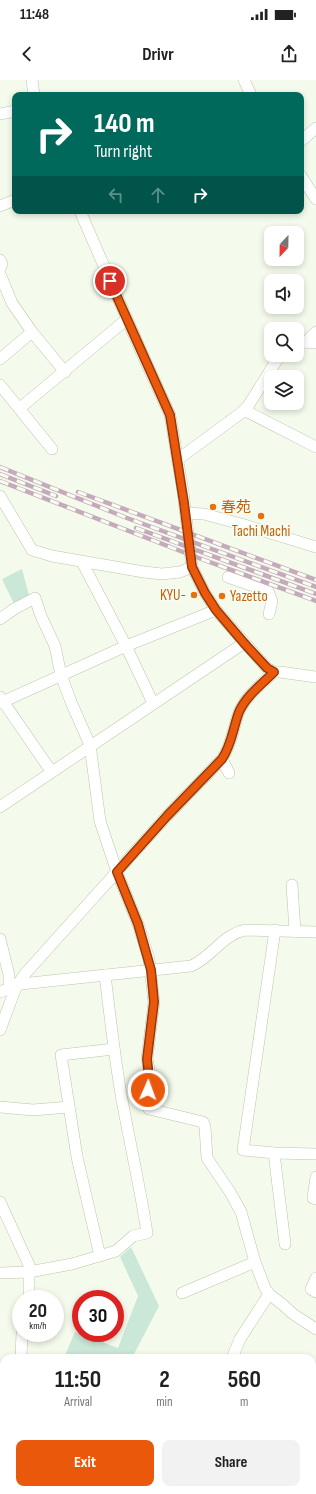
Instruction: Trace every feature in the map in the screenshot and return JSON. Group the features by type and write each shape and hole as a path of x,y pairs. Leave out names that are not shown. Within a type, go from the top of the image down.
{"street":[{"path":"32,80 34,92"},
{"path":"244,80 250,92"},
{"path":"0,114 12,112"},
{"path":"304,138 316,128"},
{"path":"304,181 316,199"},
{"path":"0,206 12,201"},
{"path":"81,214 170,415 186,513 192,567 205,593 216,610 267,668 274,672 316,677"},
{"path":"0,260 2,264 0,268"},
{"path":"0,274 12,303 32,332 65,372"},
{"path":"20,408 127,319"},
{"path":"0,359 32,332"},
{"path":"306,343 316,332"},
{"path":"177,460 244,410 275,362"},
{"path":"0,385 52,449"},
{"path":"244,410 316,447"},
{"path":"0,496 32,550 82,562 162,574 180,572 192,567"},
{"path":"186,513 204,514 316,547"},
{"path":"82,562 126,646 153,703"},
{"path":"228,576 268,591 272,601 269,614"},
{"path":"0,619 34,598 55,646 61,675 90,745 100,821 117,872 138,924 151,970 154,1002 147,1059 149,1109 203,1122 205,1127 207,1158 230,1192 241,1212 255,1262 269,1294 293,1314 316,1329"},
{"path":"51,771 1,701 126,646 216,610"},
{"path":"0,807 51,771 244,643"},
{"path":"0,1030 16,987 29,969 167,816 222,759 228,750 239,712 244,704 274,672"},
{"path":"222,759 230,773"},
{"path":"292,885 295,931"},
{"path":"0,992 21,984 191,966 208,956 220,942 236,932 245,930 316,932"},
{"path":"275,930 244,1150 274,1153 316,1154"},
{"path":"0,939 9,975 9,982 16,987"},
{"path":"0,1273 29,1272 72,1264 116,1251 133,1236 147,1232 114,1049 105,975"},
{"path":"100,1256 77,1157 61,1056 114,1049"},
{"path":"0,1107 33,1110 69,1107"},
{"path":"274,1153 285,1244"},
{"path":"316,1177 313,1198 316,1199"},
{"path":"0,1202 29,1265 29,1290"},
{"path":"182,1293 255,1262"},
{"path":"316,1278 311,1289 316,1292"},
{"path":"234,1354 240,1339 269,1294"},
{"path":"21,1354 22,1342"}],"green space":[{"path":"22,569 30,599 14,604 2,579"},
{"path":"131,1247 159,1306 134,1354 66,1354 72,1339 72,1342 102,1342 118,1348 120,1342 124,1342 124,1332 138,1296 120,1257"}],"railway":[{"path":"0,467 127,518 316,587"},
{"path":"0,474 56,496"},
{"path":"0,481 196,557 316,601"},
{"path":"78,492 316,580"},
{"path":"136,528 316,594"}],"place":[{"name":"春苑","path":"213,507"},
{"name":"Tachi Machi","path":"261,516"},
{"name":"KYU-","path":"194,595"},
{"name":"Yazetto","path":"222,596"}],"route":[{"path":"110,281 170,415 183,492 192,567 205,593 216,610 267,668 274,672 247,700 239,712 228,750 222,759 167,816 117,872 138,924 151,970 154,1002 147,1059 148,1090"}]}
